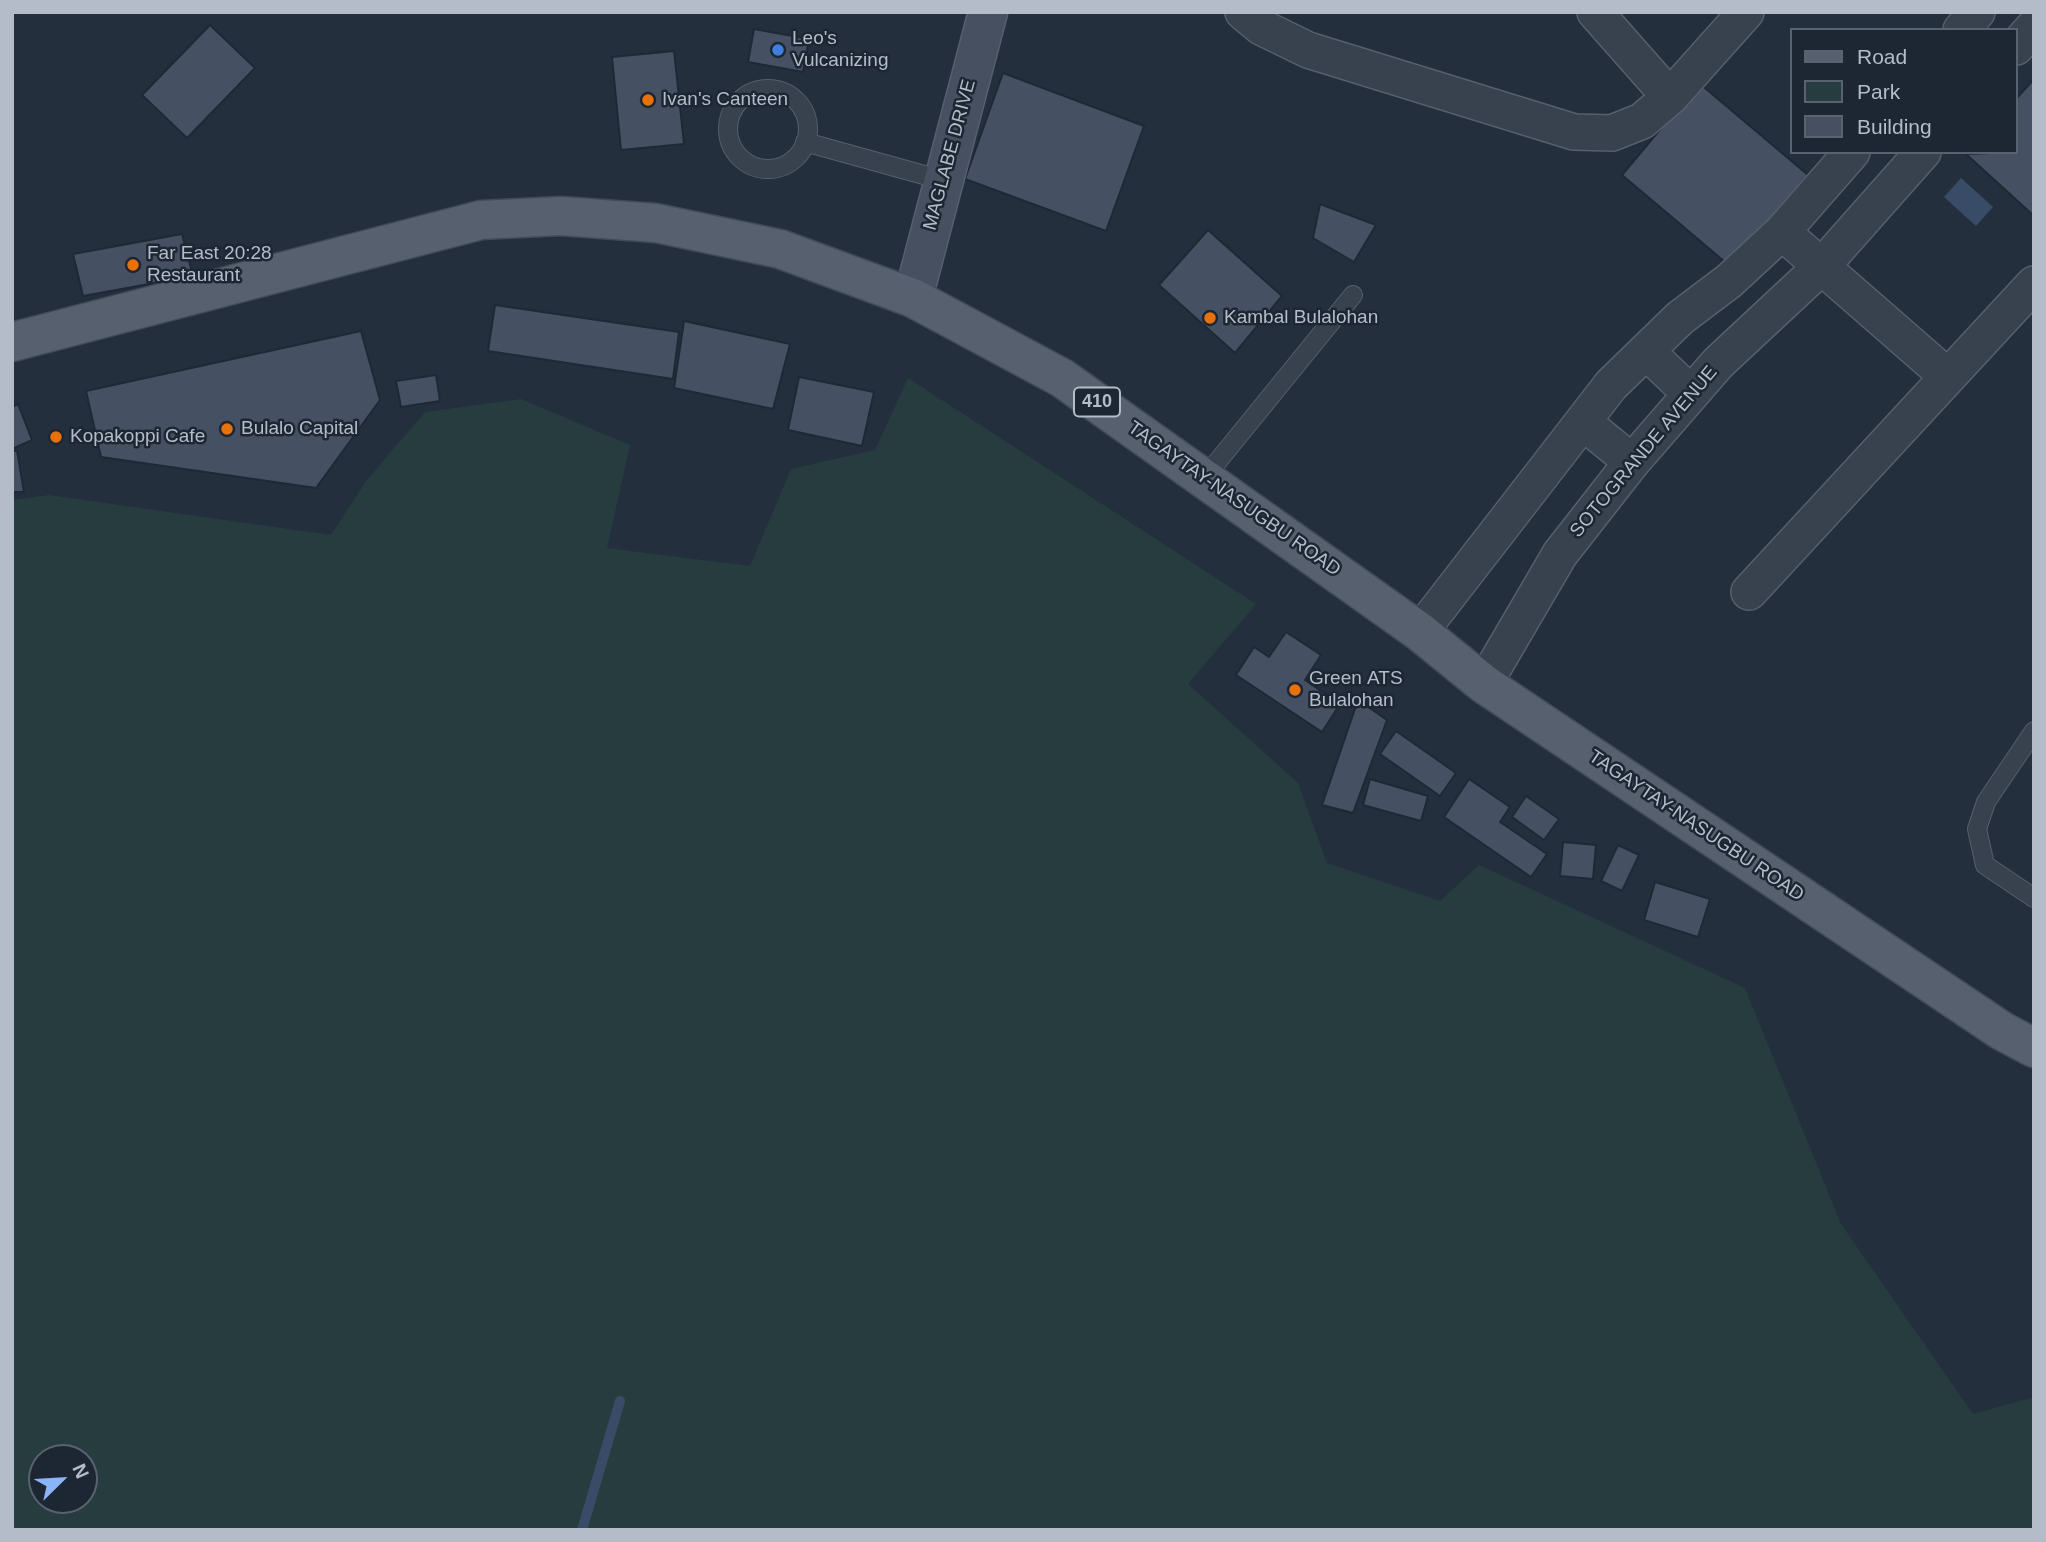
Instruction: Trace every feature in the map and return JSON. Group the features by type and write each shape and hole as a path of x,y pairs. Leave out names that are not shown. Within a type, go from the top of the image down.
{"main road":[{"name":"MAGLABE DRIVE","path":"913,299 988,12"},
{"name":"TAGAYTAY-NASUGBU ROAD","path":"12,342 481,220 561,216 656,223 780,249 913,299 1062,378 1420,632 1484,684 2002,1031 2034,1048"}],"street":[{"path":"1243,12 1261,27 1308,50 1574,132 1612,133 1642,121 1670,97 1746,12"},
{"path":"1595,12 1670,97"},
{"path":"1963,28 1977,12"},
{"path":"2018,45 2034,27"},
{"path":"1420,632 1611,385 1782,232 1851,154"},
{"name":"SOTOGRANDE AVENUE","path":"1484,684 1560,554 1632,462 1718,363 1822,266 1921,154"},
{"path":"1782,232 1947,376"},
{"path":"1749,592 2034,284"},
{"path":"1646,351 1690,393"},
{"path":"1583,422 1632,462"}],"lane":[{"path":"761,89 788,94 799,104 805,116 808,129 805,142 799,154 779,168 754,167 743,161 729,139 730,114 748,94 761,89"},
{"path":"805,142 943,180"},
{"path":"1205,477 1353,295"},
{"path":"2034,731 1986,802 1977,829 1985,865 2034,898"}],"green space":[{"path":"908,378 1256,604 1188,684 1298,783 1327,863 1440,901 1479,865 1745,988 1841,1224 1973,1414 2034,1397 2034,1530 12,1530 12,500 49,495 331,535 366,481 425,412 521,399 630,445 607,548 750,566 791,469 875,450"}],"water":[{"path":"1961,178 1993,207 1976,226 1944,197"}],"building":[{"path":"210,25 255,68 187,138 142,95"},
{"name":"Leo's Vulcanizing","path":"754,29 809,39 803,72 748,62"},
{"name":"Ivan's Canteen","path":"674,51 684,144 621,150 612,57"},
{"path":"1003,73 1144,126 1106,231 965,179"},
{"path":"2034,79 2034,216 1966,154 2018,154 2018,97"},
{"path":"1699,83 1808,175 1731,267 1622,175"},
{"path":"1320,204 1376,225 1354,262 1313,238"},
{"path":"1208,230 1282,296 1235,353 1159,285"},
{"name":"Far East 20:28 Restaurant","path":"182,234 193,276 83,296 73,254"},
{"path":"495,305 679,332 673,379 488,351"},
{"path":"684,321 790,344 773,409 674,388"},
{"name":"Bulalo Capital","path":"361,331 380,400 316,488 101,457 86,391"},
{"path":"436,375 440,401 401,407 396,381"},
{"path":"799,377 874,392 862,446 788,430"},
{"path":"18,404 32,440 12,449 12,407"},
{"path":"17,450 24,492 12,492 12,452"},
{"path":"1286,632 1321,655 1305,680 1340,704 1322,732 1236,675 1254,647 1269,657"},
{"path":"1358,700 1387,720 1353,813 1322,805"},
{"path":"1396,731 1456,773 1440,796 1380,754"},
{"path":"1370,779 1428,796 1421,821 1363,805"},
{"path":"1469,779 1510,807 1500,822 1547,854 1531,877 1444,817"},
{"path":"1526,796 1559,819 1544,840 1512,817"},
{"path":"1563,842 1596,845 1593,879 1560,876"},
{"path":"1618,845 1639,855 1622,891 1601,881"},
{"path":"1655,882 1710,899 1698,937 1644,920"}],"waterway":[{"path":"582,1530 620,1401"}],"place":[{"name":"Leo's Vulcanizing","path":"778,50"},
{"name":"Ivan's Canteen","path":"648,100"},
{"name":"Far East 20:28 Restaurant","path":"133,265"},
{"name":"Kambal Bulalohan","path":"1210,318"},
{"name":"Bulalo Capital","path":"227,429"},
{"name":"Kopakoppi Cafe","path":"56,437"},
{"name":"Green ATS Bulalohan","path":"1295,690"}]}
